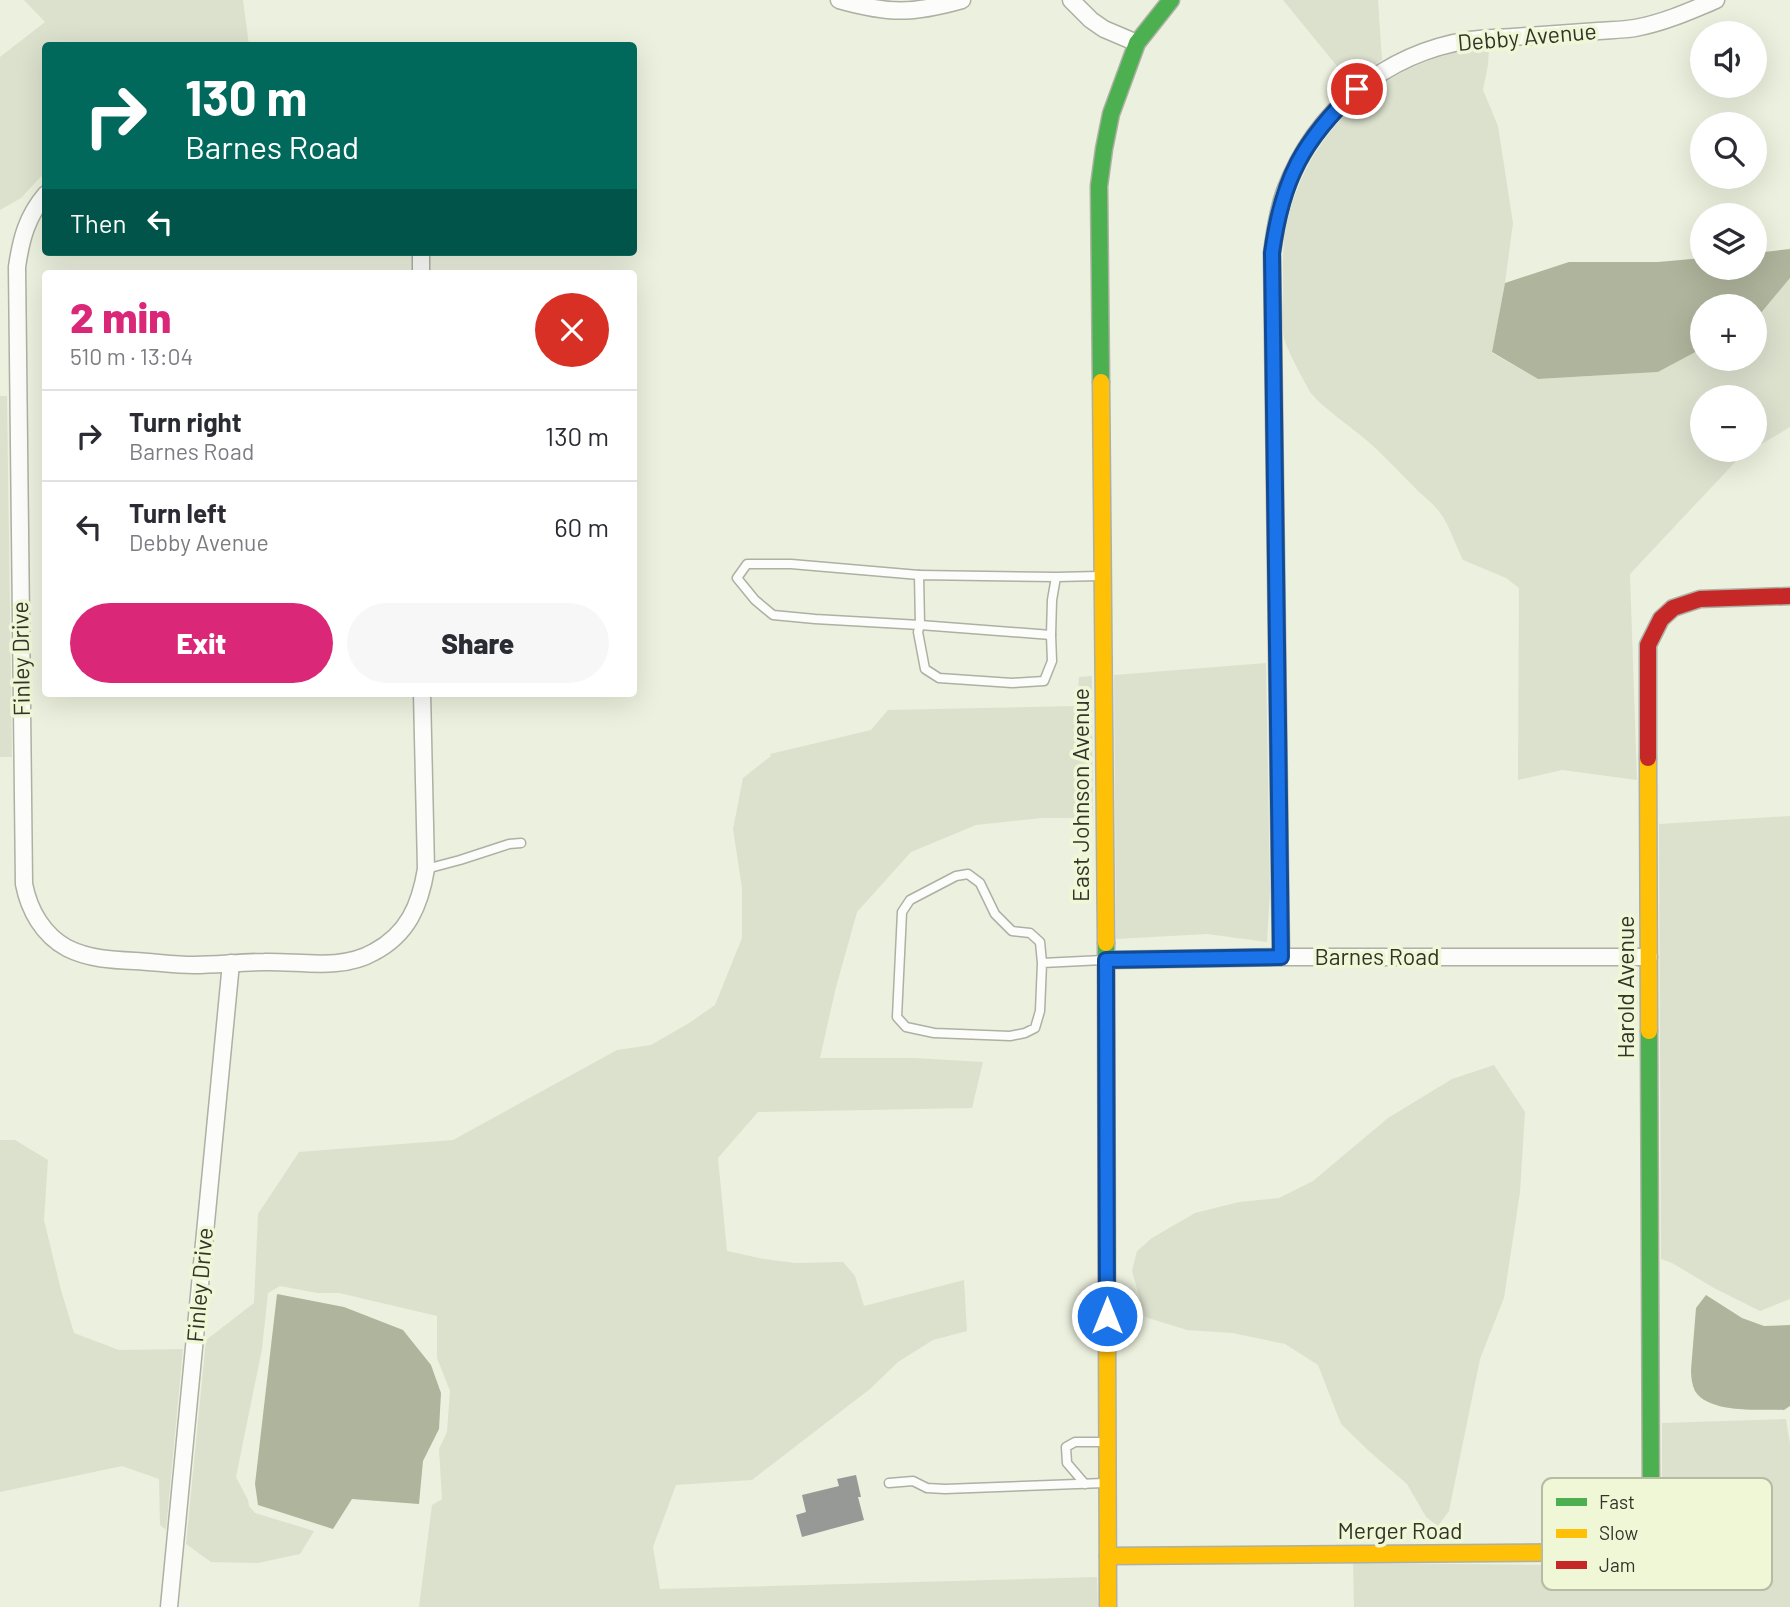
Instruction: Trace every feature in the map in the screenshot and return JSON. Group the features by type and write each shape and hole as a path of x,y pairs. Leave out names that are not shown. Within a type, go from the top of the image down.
{"main road":[{"name":"East Johnson Avenue","path":"1108,1607 1099,186 1111,114 1137,43 1171,0"},
{"name":"Harold Avenue","path":"1651,1478 1648,645 1652,631 1661,618 1686,601 1790,596"},
{"name":"Merger Road","path":"1108,1556 1542,1553"}],"street":[{"path":"839,0 902,12 933,8 962,0"},
{"path":"1071,0 1104,29 1137,43"},
{"name":"Debby Avenue","path":"1281,957 1272,253 1279,212 1297,162 1314,135 1357,89 1411,56 1472,40 1634,28 1683,14 1716,0"},
{"name":"Finley Drive","path":"42,199 26,224 20,240 17,267 24,884 26,897 43,928 66,947 83,955 104,959 194,965 340,963 374,952 391,940 405,925 422,892 426,869 422,697"},
{"name":"Barnes Road","path":"1106,960 1649,957"},
{"name":"Finley Drive","path":"169,1607 231,963"}],"lane":[{"path":"1051,635 773,615 755,600 737,578 747,564 791,564 919,575 1102,576"},
{"path":"919,575 918,632 925,669 939,678 1012,683 1044,681 1052,661 1052,600 1056,577"},
{"path":"426,869 509,844 521,843"},
{"path":"968,874 980,883 995,914 1012,931 1030,933 1040,942 1042,963 1040,1011 1035,1028 1025,1033 1010,1036 934,1033 906,1027 897,1017 902,912 910,900 956,876 968,874"},
{"path":"1042,963 1106,960"},
{"path":"1085,1484 1067,1463 1066,1447 1075,1442 1108,1442"},
{"path":"889,1483 913,1481 928,1488 945,1489 1108,1483"}],"shaded area":[{"path":"24,0 243,0 249,42 42,42 42,175 21,198 0,210 0,57 45,22"},
{"path":"1283,0 1378,0 1382,60 1350,82"},
{"path":"1489,48 1483,90 1498,126 1513,223 1492,353 1538,379 1658,372 1690,355 1690,371 1767,371 1767,306 1790,278 1790,427 1767,441 1767,385 1690,385 1690,462 1735,462 1630,574 1637,780 1562,770 1518,780 1519,588 1506,578 1463,560 1446,522 1435,506 1371,444 1313,395 1284,338 1282,320 1285,230 1298,187 1314,155 1334,127 1359,102 1387,81 1419,65 1453,54"},
{"path":"1790,249 1790,278 1767,306 1767,294 1690,294 1690,355 1658,372 1538,379 1492,352 1505,283 1569,262 1690,259 1690,280 1767,280 1767,252"},
{"path":"0,396 7,396 12,757 0,757"},
{"path":"1266,663 1270,890 1267,942 1207,934 1116,939 1114,675"},
{"path":"1092,676 1093,816 976,825 911,852 857,912 835,991 820,1058 915,1058 983,1062 972,1108 758,1112 718,1158 727,1251 795,1263 843,1262 855,1276 864,1306 964,1280 967,1331 933,1340 898,1362 870,1389 752,1480 676,1485 653,1547 660,1589 1097,1577 1098,1607 419,1607 432,1505 442,1499 439,1449 447,1432 450,1391 437,1358 437,1316 339,1293 317,1293 280,1286 268,1293 262,1349 236,1477 255,1513 314,1531 300,1554 258,1563 211,1562 186,1544 206,1340 254,1303 258,1214 299,1152 453,1140 617,1050 651,1045 715,1005 742,938 742,888 733,829 743,778 771,756 770,754 871,730 888,710 1077,706 1079,677"},
{"path":"1790,816 1790,1299 1760,1311 1661,1259 1659,824"},
{"path":"1494,1065 1525,1112 1520,1192 1504,1298 1480,1359 1449,1511 1438,1526 1426,1517 1407,1484 1341,1424 1318,1365 1285,1344 1232,1333 1187,1330 1145,1317 1132,1271 1137,1251 1152,1238 1195,1213 1239,1202 1279,1198 1313,1181 1388,1118 1452,1079"},
{"path":"0,1140 15,1140 48,1160 44,1220 74,1333 119,1350 183,1349 166,1530 160,1525 159,1479 122,1466 0,1492"},
{"path":"277,1294 344,1307 403,1330 431,1365 441,1393 439,1429 423,1461 419,1504 352,1499 333,1529 258,1505 255,1484"},
{"path":"1706,1295 1742,1318 1764,1326 1790,1325 1790,1406 1784,1410 1723,1407 1712,1404 1695,1391 1691,1370 1696,1308"},
{"path":"1786,1419 1790,1444 1790,1607 1354,1607 1353,1563 1542,1565 1542,1590 1772,1590 1772,1478 1662,1478 1662,1423"}],"building":[{"path":"856,1475 864,1520 802,1537 796,1515 806,1512 802,1495 839,1486 837,1479"}],"traffic: fast":[{"path":"1101,382 1099,186 1104,149 1111,114 1137,43 1171,0"},
{"path":"1106,943 1107,1327"},
{"path":"1649,1031 1651,1478"}],"traffic: slow":[{"path":"1101,382 1106,943"},
{"path":"1648,758 1649,1031"},
{"path":"1107,1327 1108,1607"},
{"path":"1108,1556 1542,1553"}],"traffic: jam":[{"path":"1648,758 1648,645 1661,619 1673,608 1700,599 1790,596"}],"route":[{"path":"1107,1316 1106,960 1281,957 1272,253 1280,206 1297,162 1314,135 1357,89"}]}
